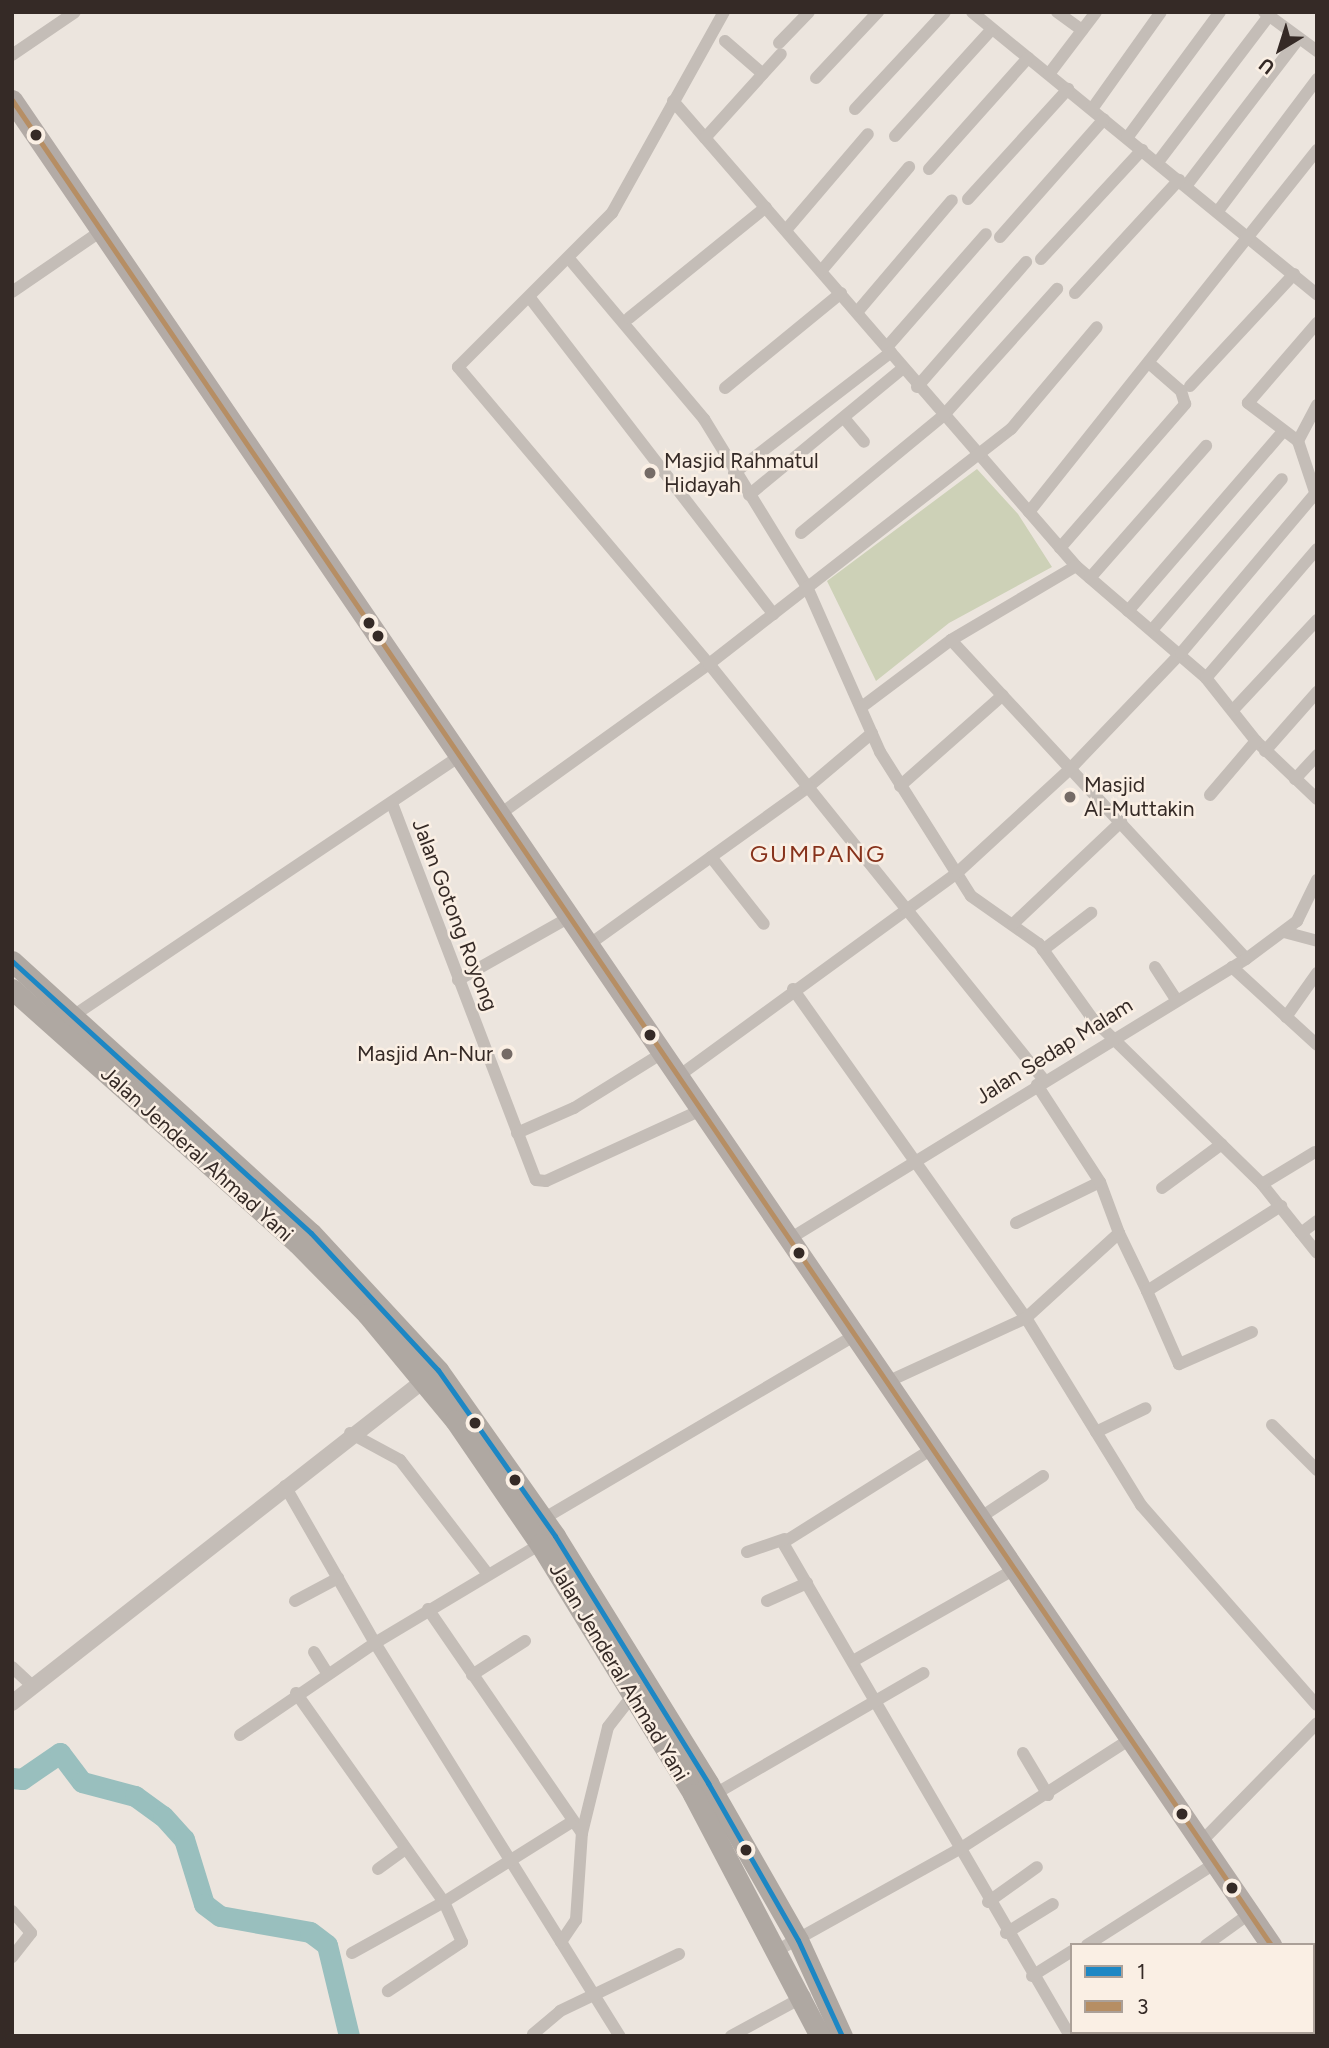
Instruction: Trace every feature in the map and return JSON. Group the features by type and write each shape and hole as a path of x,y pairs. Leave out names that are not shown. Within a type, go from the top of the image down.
{"highway":[{"name":"Jalan Jenderal Ahmad Yani","path":"12,961 311,1233 430,1375 542,1531 715,1794 798,1940 820,2036"},
{"name":"Jalan Jenderal Ahmad Yani","path":"12,989 289,1235 430,1375"},
{"name":"Jalan Jenderal Ahmad Yani","path":"542,1531 632,1696 778,1950 842,2036"}],"main road":[{"path":"12,100 461,755 587,946 680,1074 854,1336 1268,1943"}],"street":[{"path":"12,55 75,12"},
{"path":"724,12 612,214 571,261 459,363 459,373 709,664 1041,1082 1100,1182 1119,1233 1179,1364 1252,1332"},
{"path":"705,138 763,74 809,12"},
{"path":"816,78 878,12"},
{"path":"855,109 945,12"},
{"path":"972,12 1294,274 1314,286"},
{"path":"1057,12 1082,30"},
{"path":"1049,74 1096,12"},
{"path":"1092,109 1161,12"},
{"path":"1127,138 1220,12"},
{"path":"1158,162 1267,14 1317,51"},
{"path":"895,136 992,29"},
{"path":"1075,293 1182,183 1299,38"},
{"path":"725,41 763,74"},
{"path":"929,169 1028,58"},
{"path":"1218,211 1317,79"},
{"path":"968,199 1068,89"},
{"path":"673,101 858,311 918,387 1076,566 1181,653 1206,678 1261,746 1317,799"},
{"path":"734,473 889,349 1104,119"},
{"path":"786,230 868,134"},
{"path":"1041,259 1142,150"},
{"path":"1029,512 1317,150"},
{"path":"822,270 909,167"},
{"path":"858,311 952,200"},
{"path":"629,318 766,207"},
{"path":"12,292 101,232"},
{"path":"571,261 676,383 749,495 807,587 863,706 872,733 900,786 975,900 1013,924 1044,950 1092,1018 1114,1036 1262,1184 1317,1253"},
{"path":"918,387 1026,262"},
{"path":"1190,386 1294,274"},
{"path":"801,534 943,416 1057,289"},
{"path":"725,388 841,293"},
{"path":"530,298 773,614"},
{"path":"680,1074 793,989 958,872 1071,768 1181,653 1316,496 1312,477 1298,441 1281,434 1252,411 1248,398 1317,323"},
{"path":"500,814 709,664 976,453 1011,429 1097,327"},
{"path":"1060,548 1185,404 1181,391 1149,363"},
{"path":"749,495 903,368"},
{"path":"1298,441 1317,405"},
{"path":"844,418 864,442"},
{"path":"1128,611 1281,434"},
{"path":"1090,578 1206,446"},
{"path":"1152,630 1282,479"},
{"path":"1206,678 1317,550"},
{"path":"863,706 951,640 1076,566"},
{"path":"1233,710 1317,620"},
{"path":"951,640 1246,958"},
{"path":"1210,795 1317,692"},
{"path":"900,786 1003,695"},
{"path":"587,946 807,788 872,733"},
{"path":"59,1031 72,1013 393,806 461,755"},
{"path":"1295,779 1317,755"},
{"name":"Jalan Gotong Royong","path":"393,806 533,1175 546,1181 703,1109"},
{"path":"1013,924 1121,822"},
{"path":"711,857 764,924"},
{"name":"Jalan Sedap Malam","path":"791,1238 1114,1036 1246,958 1284,932 1305,908 1317,880"},
{"path":"1044,950 1091,913"},
{"path":"458,980 568,918"},
{"path":"1284,932 1317,942"},
{"path":"1155,967 1175,999"},
{"path":"1232,967 1317,1045"},
{"path":"1286,1017 1317,974"},
{"path":"793,989 1026,1318 1140,1505 1317,1705"},
{"path":"517,1133 574,1108 664,1052"},
{"path":"1162,1188 1222,1144"},
{"path":"1262,1184 1315,1152"},
{"path":"1016,1223 1100,1182"},
{"path":"1147,1291 1281,1206"},
{"path":"1301,1233 1317,1221"},
{"path":"887,1382 1026,1318 1119,1233"},
{"path":"240,1735 296,1693 487,1573 542,1531 854,1336"},
{"path":"12,1703 31,1685 350,1433 430,1375"},
{"path":"1096,1432 1146,1408"},
{"path":"1272,1425 1317,1470"},
{"path":"350,1433 400,1460 487,1573"},
{"path":"747,1552 785,1539 932,1449"},
{"path":"978,1519 1043,1476"},
{"path":"285,1486 375,1643 620,2036"},
{"path":"785,1539 807,1583 958,1850 1070,2036"},
{"path":"853,1661 1013,1570"},
{"path":"295,1601 338,1577"},
{"path":"767,1601 807,1583"},
{"path":"428,1609 570,1823 582,1833"},
{"path":"472,1675 526,1641"},
{"path":"314,1651 328,1674"},
{"path":"12,1667 31,1685"},
{"path":"715,1794 873,1699 924,1672"},
{"path":"296,1693 444,1902 462,1942 388,1991"},
{"path":"561,1942 576,1920 582,1833 608,1727 632,1696"},
{"path":"1201,1842 1317,1723"},
{"path":"778,1950 958,1850 1048,1795 1130,1739"},
{"path":"1023,1753 1048,1795"},
{"path":"352,1954 444,1902 570,1823"},
{"path":"378,1869 406,1849"},
{"path":"1090,1943 1214,1864"},
{"path":"988,1902 1037,1867"},
{"path":"1006,1933 1053,1904"},
{"path":"12,1957 31,1933 13,1913"},
{"path":"1209,1943 1249,1914"},
{"path":"1032,1976 1070,1952"},
{"path":"533,2034 593,1993 679,1954"},
{"path":"731,2036 812,1993"}],"green space":[{"path":"977,469 1018,514 1052,567 949,623 876,681 827,581"}],"waterway":[{"path":"12,1778 22,1779 60,1753 82,1782 135,1796 163,1816 184,1839 204,1904 220,1916 310,1932 327,1945 349,2036"}],"transit line":[{"name":"3","path":"12,100 1270,1943"},
{"name":"1","path":"12,961 311,1233 438,1370 555,1536 708,1783 798,1940 842,2036"}],"place":[{"name":"Masjid Rahmatul Hidayah","path":"650,473"},
{"name":"Masjid Al-Muttakin","path":"1070,797"},
{"name":"Masjid An-Nur","path":"507,1054"}],"district":[{"name":"GUMPANG","path":"818,854"}]}
